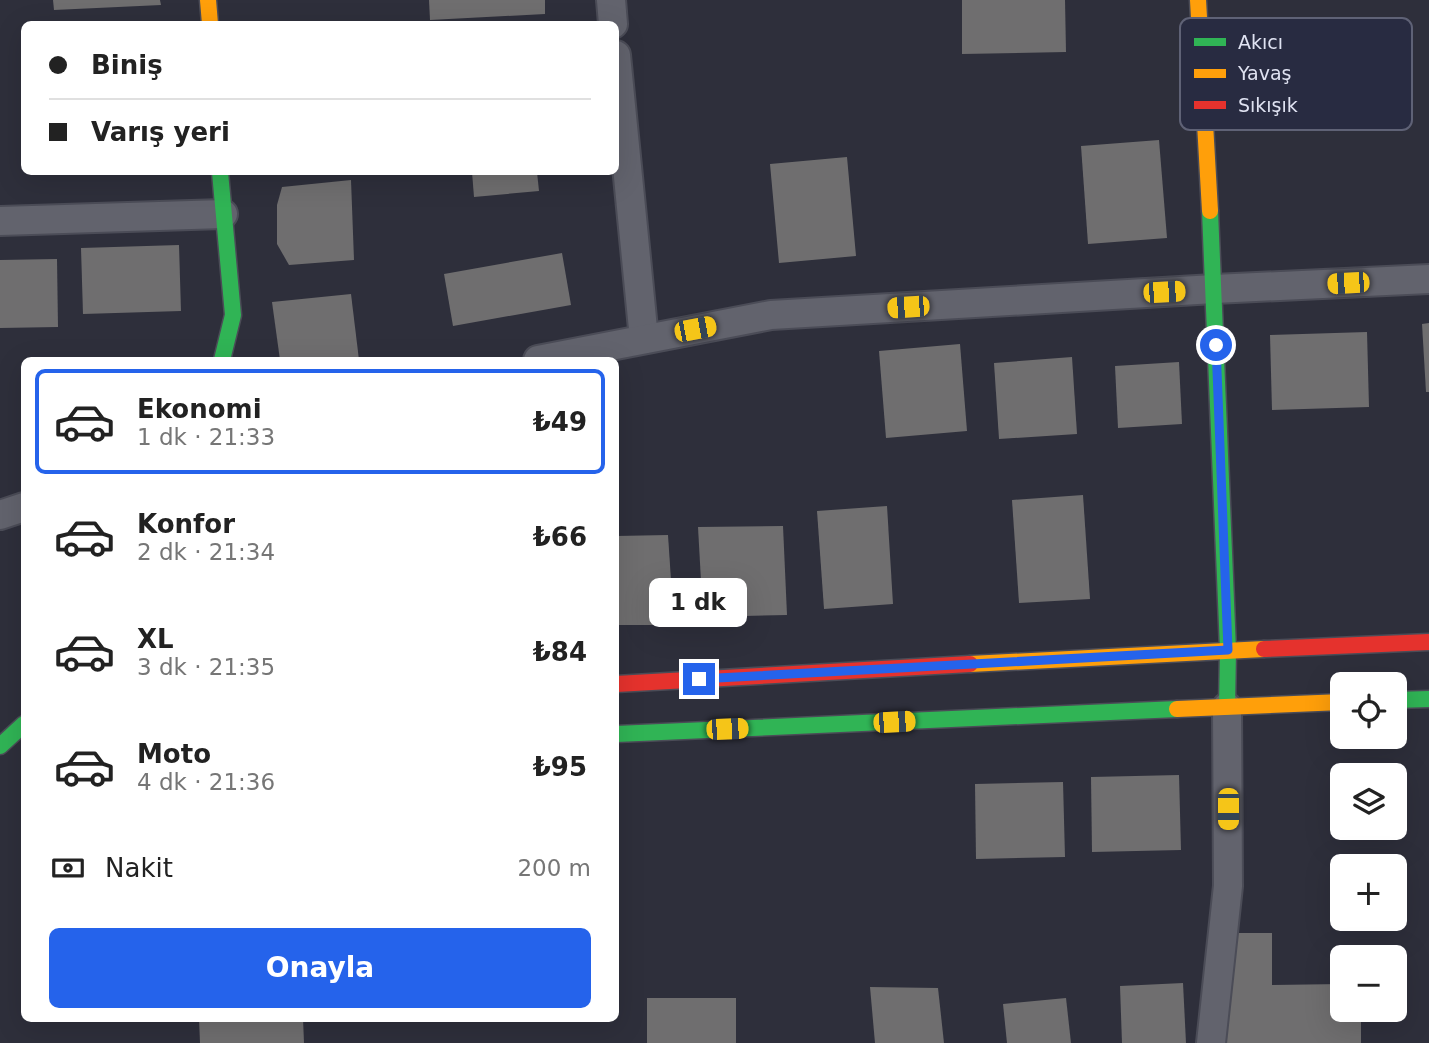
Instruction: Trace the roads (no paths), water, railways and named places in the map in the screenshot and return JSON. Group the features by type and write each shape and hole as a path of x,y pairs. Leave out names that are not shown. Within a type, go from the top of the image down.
{"main road":[{"path":"208,0 210,21"},
{"path":"1198,0 1199,18"},
{"path":"1205,130 1228,650 1227,706"},
{"path":"220,175 233,315 223,357"},
{"path":"619,684 1228,650 1429,642"},
{"path":"1407,700 1429,699"},
{"path":"619,734 1330,702"},
{"path":"4,751 20,718"}],"street":[{"path":"611,0 613,21"},
{"path":"619,85 644,339"},
{"path":"0,221 223,214"},
{"path":"553,357 771,315 1429,279"},
{"path":"0,515 21,509"},
{"path":"1211,1043 1228,886 1227,706"}]}
